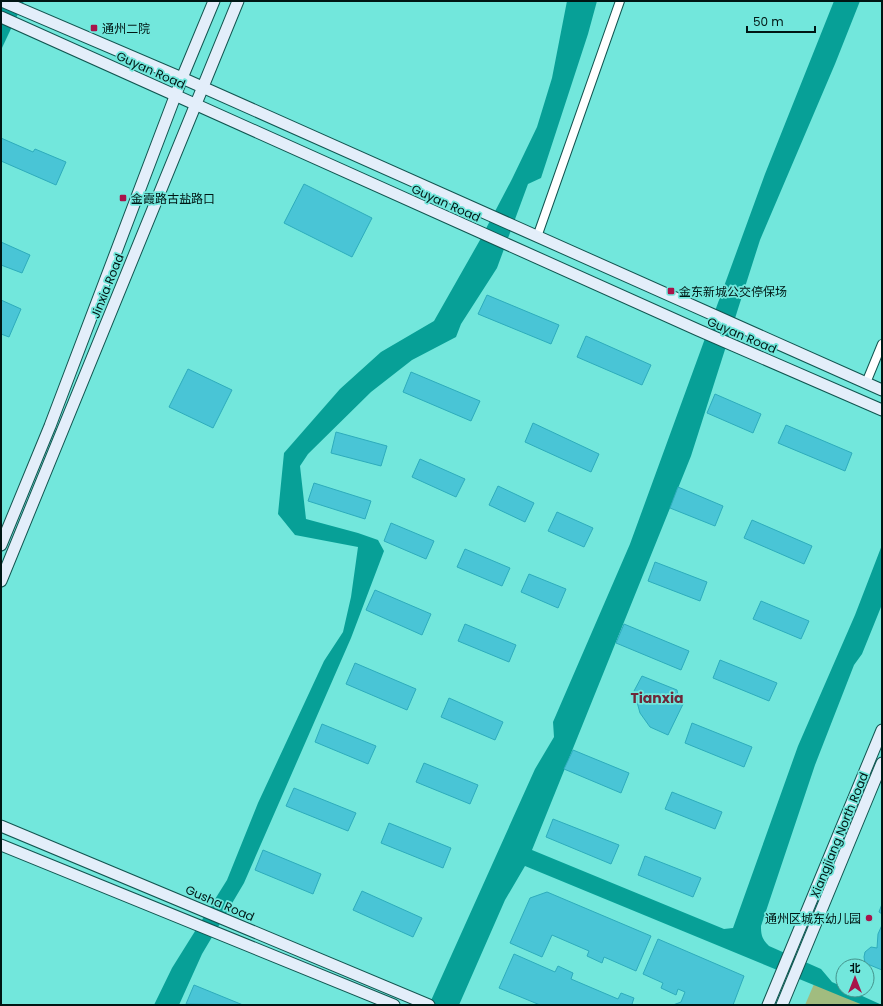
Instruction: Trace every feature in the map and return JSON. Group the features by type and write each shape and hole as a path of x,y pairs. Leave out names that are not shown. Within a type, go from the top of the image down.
{"street":[{"name":"Guyan Road","path":"2,1 182,78 522,231 882,390"},
{"name":"Jinxia Road","path":"1,545 50,426 175,95 214,1"},
{"name":"Jinxia Road","path":"1,581 238,1"},
{"path":"537,237 620,1"},
{"name":"Guyan Road","path":"1,17 698,330 882,410"},
{"path":"866,383 882,344"},
{"name":"Xiangjiang North Road","path":"768,1005 882,730"},
{"name":"Xiangjiang North Road","path":"782,1005 804,956 882,763"},
{"name":"Gusha Road","path":"1,826 427,1004"},
{"path":"1,845 394,1005"}],"green space":[{"path":"814,984 835,993 835,998 847,998 863,1005 805,1005"}],"water":[{"path":"1,1 24,1 1,50"},
{"path":"567,1 597,1 588,34 541,178 528,184 497,268 461,324 456,337 412,360 371,392 308,454 300,466 306,519 378,540 384,551 351,638 244,883 202,954 179,1005 154,1005 172,968 227,880 258,803 324,661 343,632 351,597 358,547 295,535 278,514 284,453 340,389 381,352 434,321 480,240 537,127 552,78"},
{"path":"834,1 860,1 835,64 760,240 691,456 532,850 724,929 733,928 798,746 855,615 882,545 881,607 862,654 854,665 815,765 761,926 762,937 769,946 821,969 835,983 835,993 525,866 505,900 459,1005 429,1005 535,769 554,737 553,722 630,544 765,174"},
{"path":"846,998 867,998 882,1005 863,1005"}],"building":[{"path":"1,138 33,152 35,149 66,162 56,185 1,161"},
{"path":"304,184 372,218 352,257 284,223"},
{"path":"1,242 30,255 22,273 1,265"},
{"path":"487,295 559,325 551,344 478,314"},
{"path":"1,300 21,309 9,337 1,334"},
{"path":"586,336 651,365 642,385 577,357"},
{"path":"188,369 232,390 213,428 169,407"},
{"path":"411,372 480,401 471,421 403,392"},
{"path":"715,394 761,414 753,433 707,413"},
{"path":"533,423 599,454 591,472 525,442"},
{"path":"786,425 852,453 845,471 778,443"},
{"path":"336,432 387,446 381,466 331,453"},
{"path":"420,459 465,479 456,497 412,477"},
{"path":"314,483 371,501 365,519 308,501"},
{"path":"498,486 534,503 525,522 489,505"},
{"path":"678,487 723,506 715,526 670,508"},
{"path":"557,512 593,528 584,547 548,531"},
{"path":"752,520 812,546 804,564 744,538"},
{"path":"391,523 434,541 426,559 384,541"},
{"path":"465,549 510,568 502,586 457,567"},
{"path":"655,562 707,582 700,601 648,581"},
{"path":"529,574 566,589 558,608 521,592"},
{"path":"375,590 431,614 422,635 366,610"},
{"path":"761,601 809,621 801,639 753,619"},
{"path":"465,624 516,645 509,662 458,641"},
{"path":"624,624 689,651 681,670 616,643"},
{"path":"720,660 777,683 769,701 713,678"},
{"path":"355,663 416,689 407,710 346,684"},
{"path":"642,676 677,690 679,700 684,702 668,735 650,727 640,713 634,691"},
{"path":"449,698 503,722 495,740 441,717"},
{"path":"692,723 752,747 744,767 685,743"},
{"path":"322,724 376,746 368,764 315,742"},
{"path":"573,750 629,773 621,793 564,769"},
{"path":"424,763 478,785 470,804 416,782"},
{"path":"294,788 356,813 348,831 286,806"},
{"path":"672,792 722,812 715,829 665,809"},
{"path":"553,819 619,845 611,864 546,837"},
{"path":"389,823 451,848 443,868 381,843"},
{"path":"263,850 321,874 313,894 255,870"},
{"path":"645,856 701,878 693,897 638,875"},
{"path":"362,891 422,918 413,937 353,910"},
{"path":"547,892 651,936 636,971 604,957 602,963 587,956 589,951 552,935 542,957 510,943 530,898"},
{"path":"882,904 882,914 879,912"},
{"path":"882,925 882,970 875,967 875,958 864,957 865,952 871,947 877,948 878,934"},
{"path":"658,939 744,976 733,1005 673,1005 681,1002 685,992 678,989 676,995 661,988 663,983 643,974"},
{"path":"514,954 555,972 558,966 573,973 571,979 618,999 621,993 634,998 632,1004 634,1005 540,1005 499,988"},
{"path":"194,985 243,1005 186,1004"}],"place":[{"name":"通州二院","path":"94,28"},
{"name":"金霞路古盐路口","path":"123,198"},
{"name":"金东新城公交停保场","path":"671,291"},
{"name":"通州区城东幼儿园","path":"869,918"}],"district":[{"name":"Tianxia","path":"657,698"}]}
